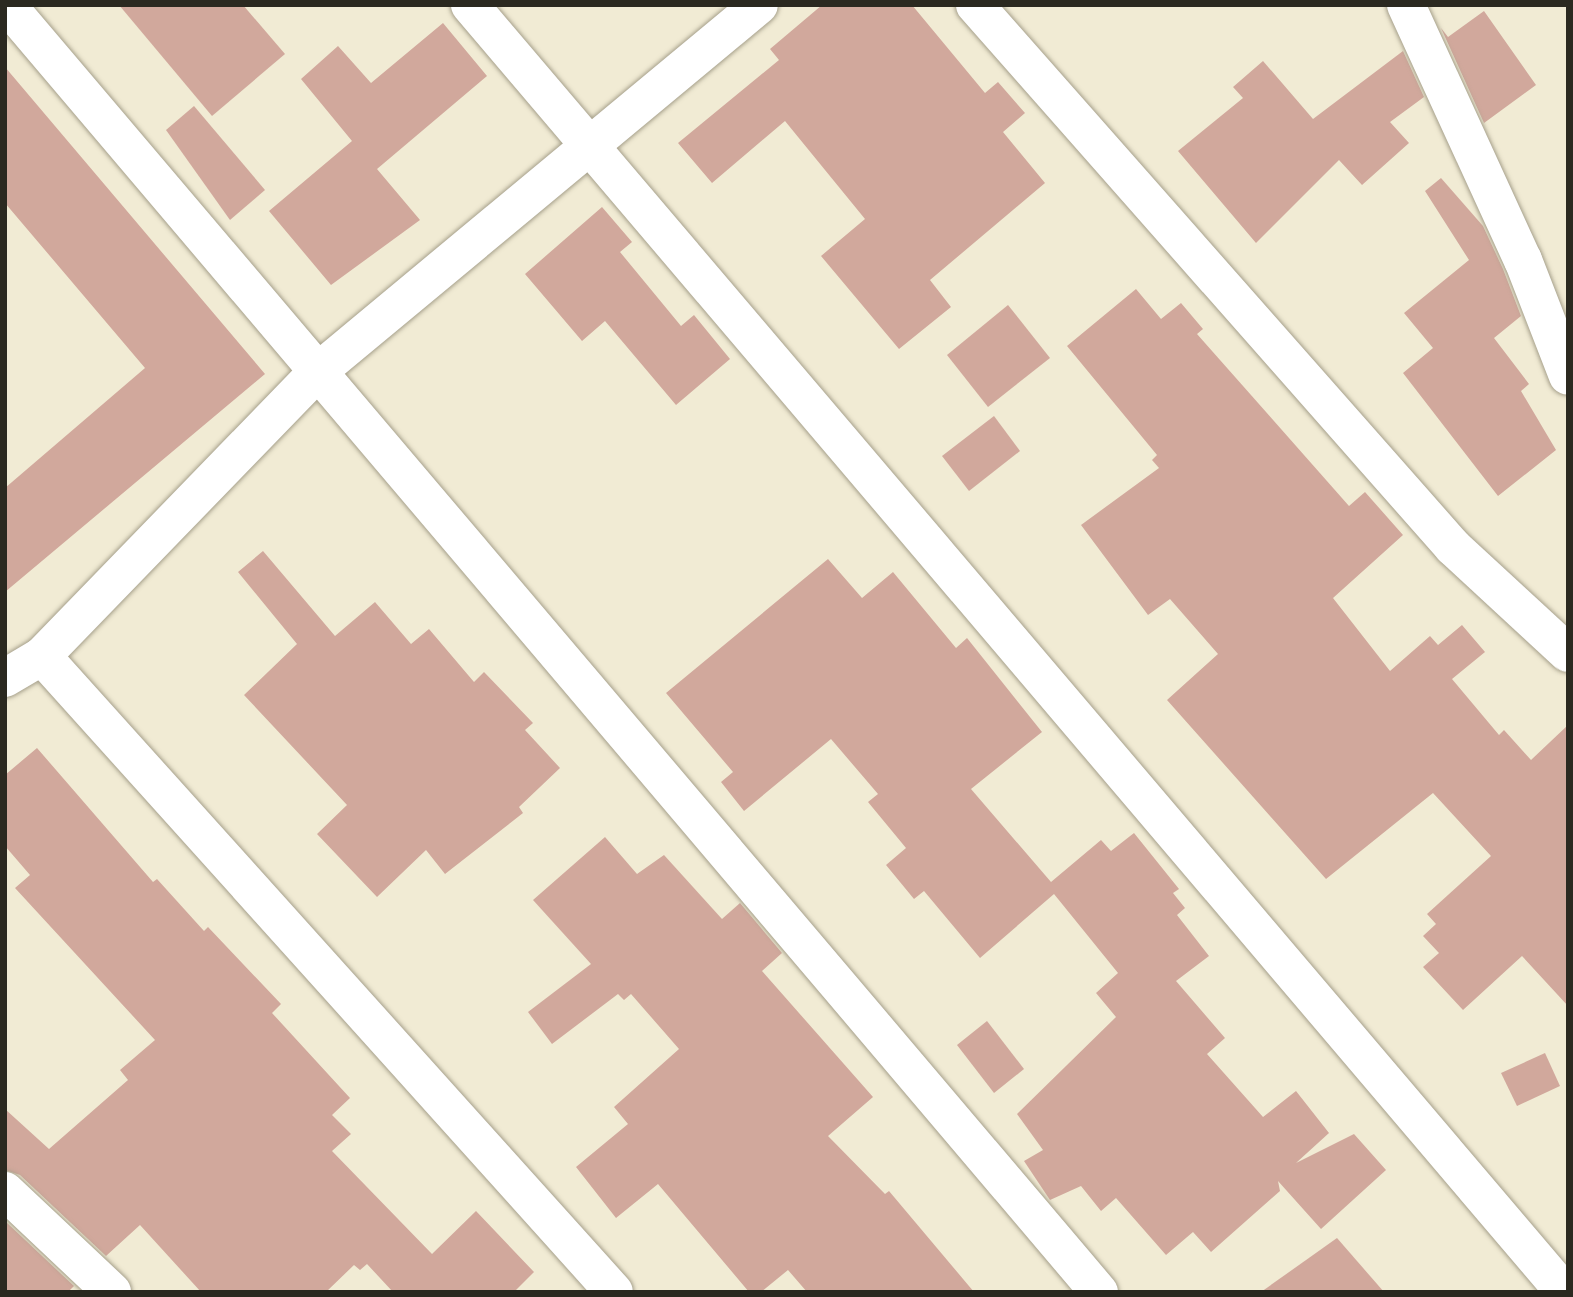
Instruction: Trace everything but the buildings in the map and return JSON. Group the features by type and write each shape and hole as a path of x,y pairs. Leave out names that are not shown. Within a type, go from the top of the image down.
{"street":[{"path":"7,5 315,374 1099,1292"},
{"path":"470,5 1564,1292"},
{"path":"5,678 42,656 315,374 591,148 759,5"},
{"path":"975,5 1453,547 1568,653"},
{"path":"1406,5 1523,260 1568,376"},
{"path":"42,656 614,1292"},
{"path":"5,1191 113,1292"}]}
